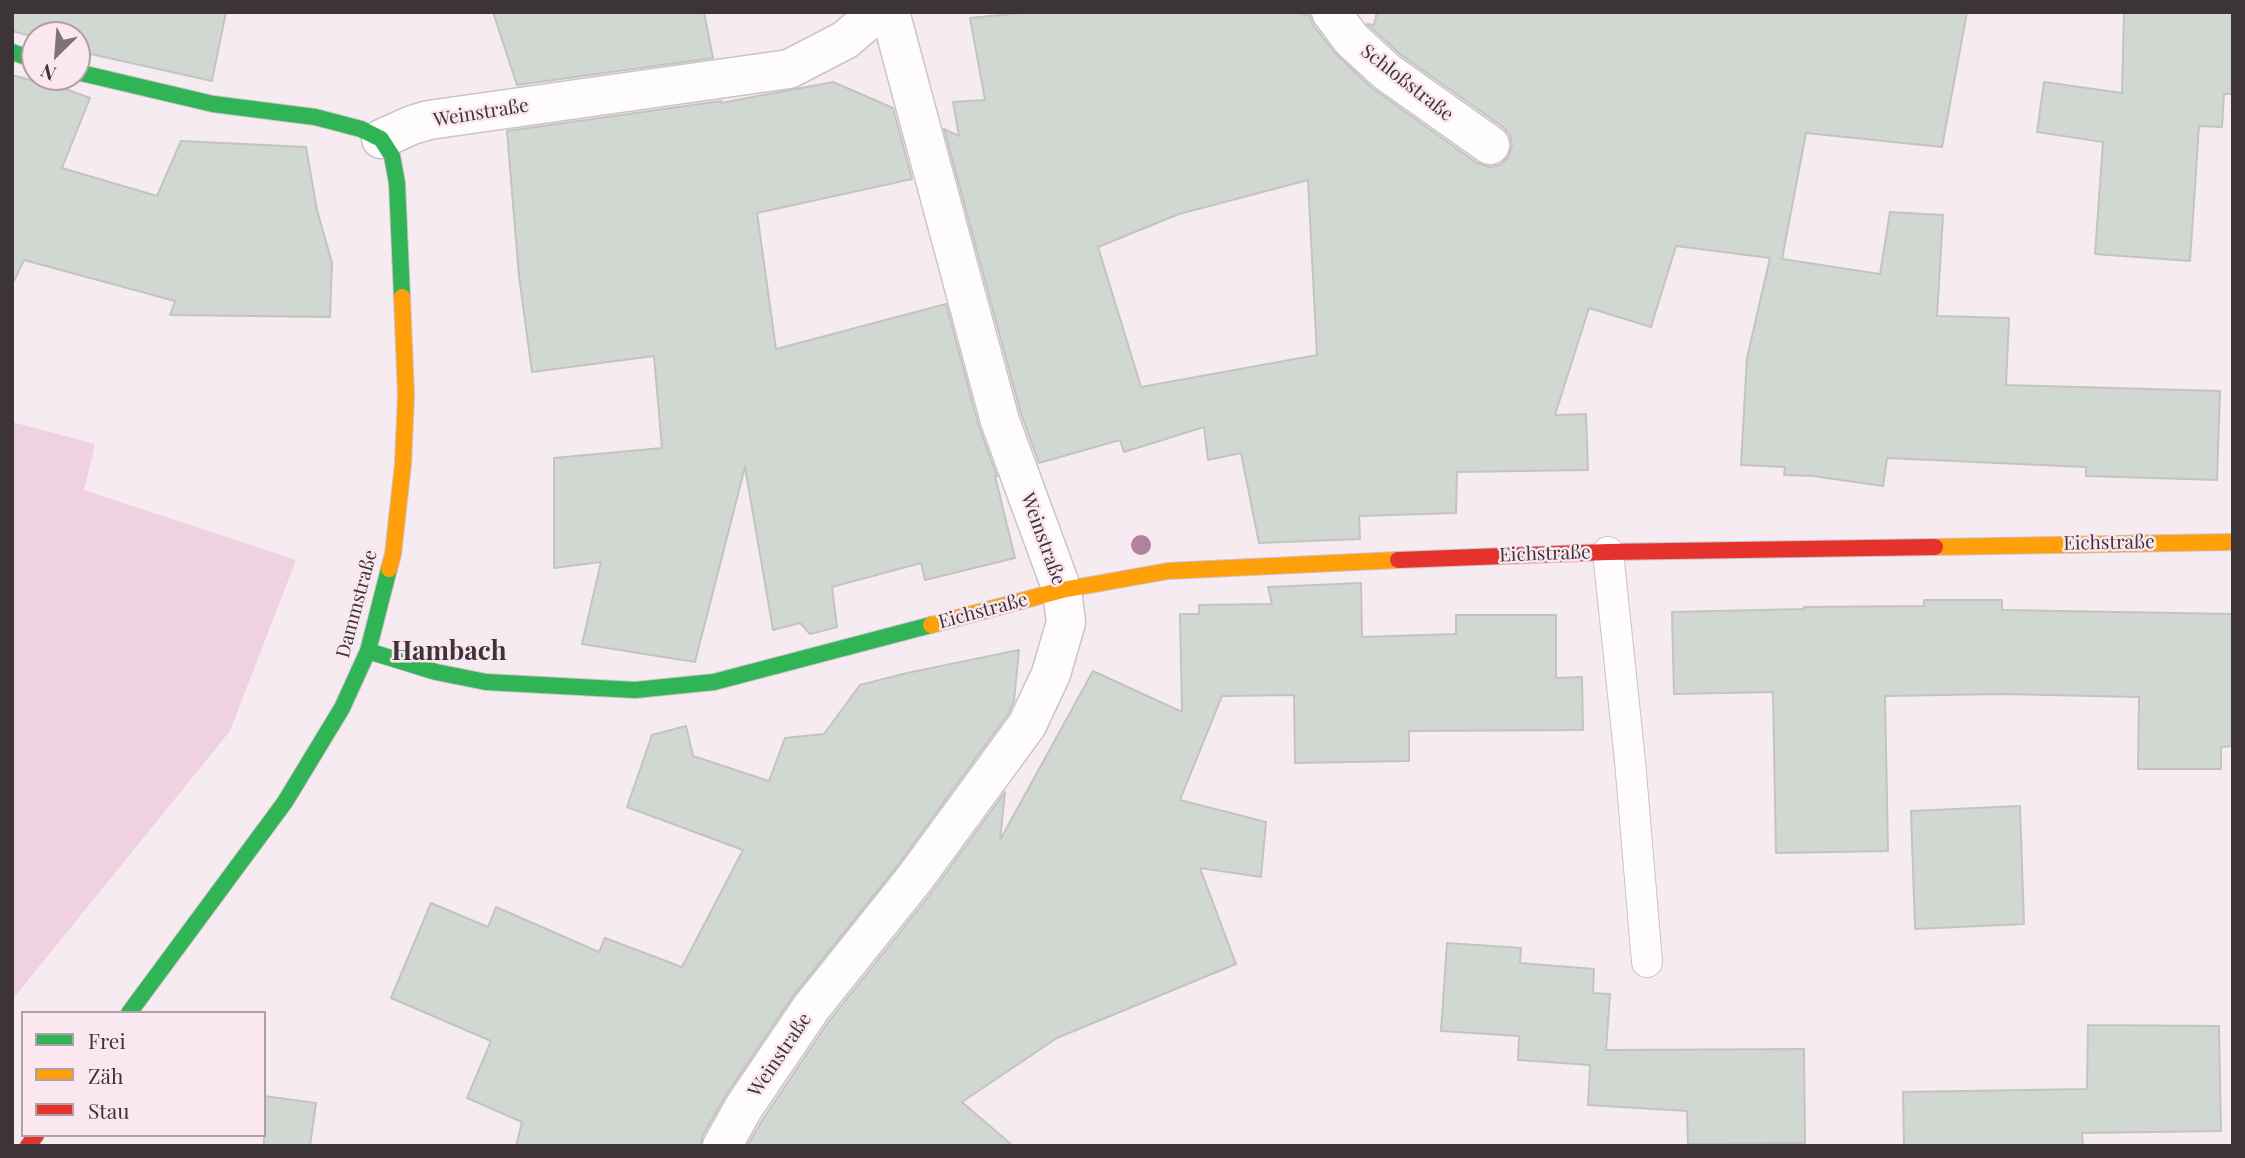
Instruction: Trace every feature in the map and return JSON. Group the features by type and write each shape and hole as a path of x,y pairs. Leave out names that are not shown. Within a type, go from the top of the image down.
{"street":[{"name":"Weinstraße","path":"381,139 398,130 429,120 789,69 845,40 878,12"},
{"name":"Weinstraße","path":"722,1146 744,1107 811,1008 915,878 1027,725 1051,674 1066,622 1062,590 1000,421 890,12"},
{"name":"Schloßstraße","path":"1331,12 1351,39 1387,72 1490,145"},
{"path":"91,75 213,104 334,120 381,139"},
{"name":"Dammstraße","path":"130,1011 285,802 342,708 368,651 393,554 403,464 406,395 397,183 392,156 381,139"},
{"name":"Eichstraße","path":"368,651 436,672 486,682 635,690 714,682 1062,590 1168,571 1608,552 2233,542"}],"lane":[{"name":"Eichstraße","path":"1608,552 1630,761 1647,962"}],"shaded area":[{"path":"12,422 95,444 84,490 296,560 230,731 12,1000"}],"building":[{"path":"12,12 226,12 212,81 91,54 91,21 21,21 21,33 12,31"},
{"path":"493,12 704,12 713,58 517,85"},
{"path":"1031,12 1292,12 1309,15 1313,25 1334,52 1372,88 1477,163 1489,167 1500,165 1508,157 1512,146 1510,135 1503,127 1401,55 1367,24 1374,25 1377,12 1967,12 1942,147 1806,133 1782,259 1880,274 1890,212 1943,215 1937,316 2009,318 2006,385 2220,391 2217,480 2086,476 2086,467 1887,458 1883,486 1813,476 1784,475 1785,467 1741,465 1747,358 1770,258 1676,246 1651,327 1589,308 1555,415 1586,414 1588,470 1457,472 1456,513 1359,516 1360,539 1259,543 1241,453 1208,460 1204,427 1124,452 1120,440 1039,463 1021,414 944,129 959,136 953,102 985,100 970,18","holes":["1308,180 1317,355 1141,387 1098,247 1179,214"]},
{"path":"2124,12 2233,12 2233,94 2224,94 2222,127 2199,126 2190,261 2095,254 2103,142 2037,132 2044,82 2122,93"},
{"path":"12,75 21,77 21,91 71,91 90,98 62,168 157,196 181,141 306,147 317,210 332,263 330,317 170,315 175,301 24,260 12,285"},
{"path":"833,82 893,108 912,179 757,213 776,349 946,304 979,427 997,476 1015,558 925,580 921,563 832,587 837,627 810,634 800,623 773,630 745,467 695,662 582,644 601,562 554,568 554,458 662,448 654,356 532,372 519,276 507,131 721,103"},
{"path":"1361,583 1362,637 1456,634 1456,615 1556,615 1556,678 1582,677 1583,730 1409,731 1409,761 1295,763 1294,695 1222,696 1180,800 1266,822 1261,877 1200,868 1236,964 1057,1038 962,1102 1013,1146 747,1146 829,1021 932,892 1005,792 1000,840 1093,671 1182,712 1180,614 1199,614 1199,605 1272,604 1268,587"},
{"path":"1924,600 2002,600 2002,610 2233,614 2233,746 2221,747 2221,769 2138,769 2139,697 2003,694 1885,696 1888,851 1776,853 1773,692 1674,694 1672,612 1924,606"},
{"path":"1019,650 1014,701 1008,714 898,865 793,996 726,1095 703,1135 700,1146 516,1146 522,1122 467,1098 491,1041 391,998 431,903 488,927 496,907 599,952 605,938 682,967 743,850 627,807 652,735 686,726 693,756 769,781 785,738 824,734 860,685"},
{"path":"2020,806 2024,924 1915,929 1911,811"},
{"path":"1447,943 1521,948 1520,963 1594,969 1593,993 1610,994 1606,1050 1804,1049 1805,1143 1688,1144 1687,1111 1588,1105 1590,1065 1518,1060 1519,1036 1441,1031"},
{"path":"2088,1025 2219,1026 2221,1131 2082,1133 2083,1146 1904,1146 1903,1092 2087,1089"},
{"path":"266,1096 316,1103 310,1146 264,1146"}],"traffic: fast":[{"path":"12,52 21,55"},
{"path":"91,75 213,104 315,117 361,129 381,139 392,156 397,183 402,297"},
{"path":"130,1011 285,802 342,708 368,651 389,569"},
{"path":"368,651 436,672 486,682 635,690 714,682 931,625"}],"traffic: slow":[{"path":"389,569 403,464 406,395 402,297"},
{"path":"1935,547 2233,542"},
{"path":"931,625 1062,590 1168,571 1398,560"}],"traffic: jam":[{"path":"1398,560 1608,552 1935,547"},
{"path":"28,1146 35,1137"}],"district":[{"name":"Hambach","path":"449,652"}]}
